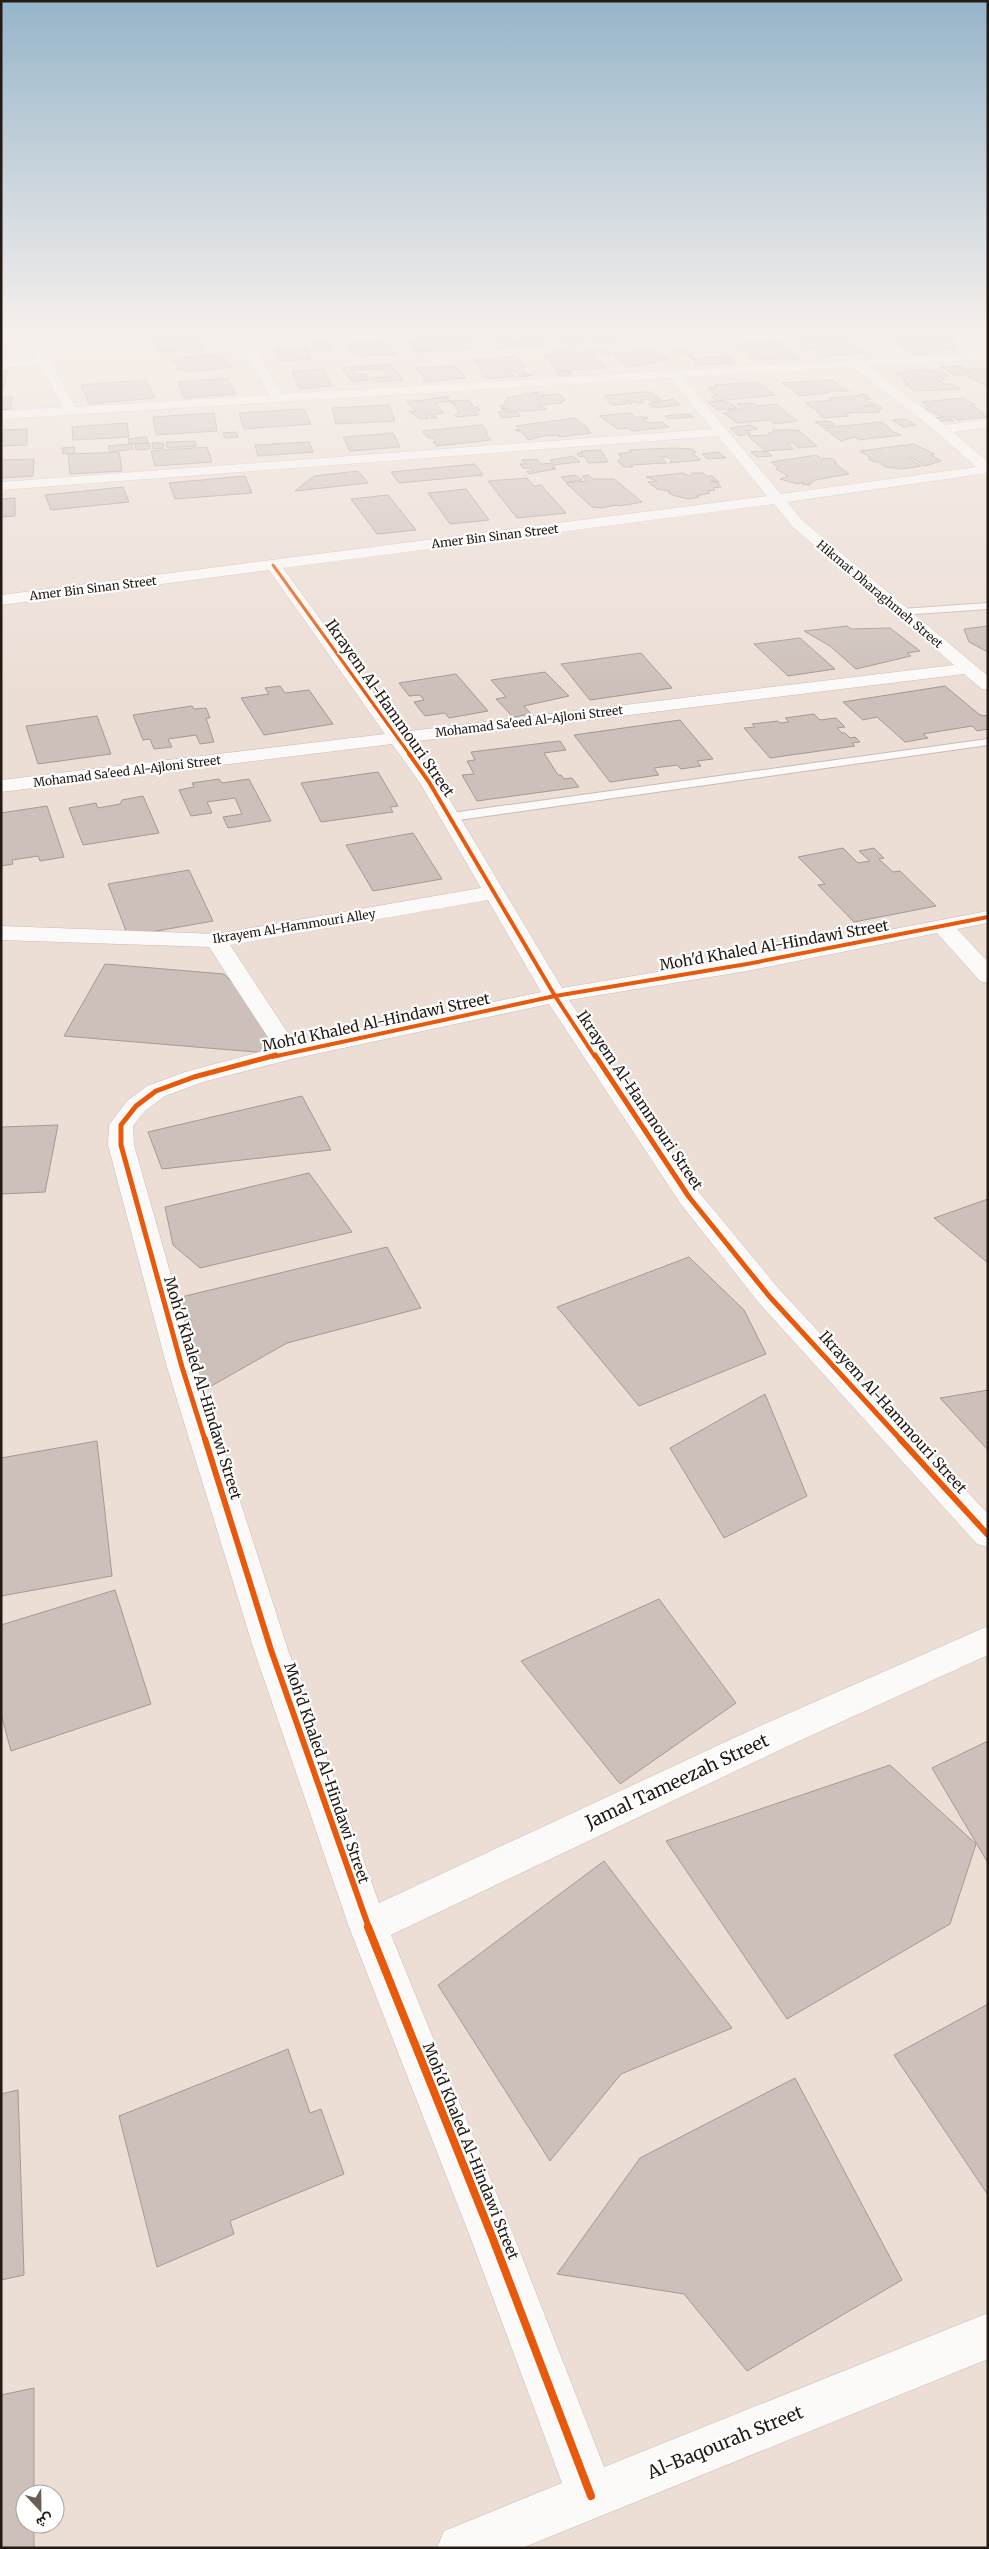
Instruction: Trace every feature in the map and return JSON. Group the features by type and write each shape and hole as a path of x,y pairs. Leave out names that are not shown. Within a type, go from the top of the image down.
{"street":[{"path":"1,486 482,450"},
{"name":"Hikmat Dharaghmeh Street","path":"736,450 775,500 798,524 988,685"},
{"path":"966,450 987,469"},
{"name":"Amer Bin Sinan Street","path":"1,600 775,500 987,469"},
{"name":"Ikrayem Al-Hammouri Street","path":"273,565 397,737 451,817 555,996 689,1197 769,1296 988,1535"},
{"name":"Mohamad Sa'eed Al-Ajloni Street","path":"1,786 968,668"},
{"name":"Ikrayem Al-Hammouri Alley","path":"1,933 216,941 496,892"},
{"name":"Moh'd Khaled Al-Hindawi Street","path":"591,2496 493,2239 368,1926 271,1650 185,1376 121,1145 122,1125 136,1106 156,1091 194,1077 289,1052 555,996 747,964 988,917"},
{"path":"943,927 988,976"},
{"path":"216,941 289,1052"},
{"name":"Jamal Tameezah Street","path":"368,1926 774,1736 988,1640"},
{"name":"Al-Baqourah Street","path":"461,2548 988,2336"}],"lane":[{"path":"901,612 988,606"},
{"path":"451,817 988,742"}],"building":[{"path":"62,450 74,450 75,453 63,454"},
{"path":"109,450 126,450 110,452"},
{"path":"208,450 212,462 155,466 151,451"},
{"path":"256,450 312,450 313,452 258,456"},
{"path":"601,450 608,462 588,463 584,456 579,457 577,453 582,453 581,451"},
{"path":"629,450 693,450 696,452 692,453 701,460 669,463 672,461 668,457 661,457 667,463 624,467 617,461 622,458 618,454 631,452"},
{"path":"926,450 935,454 931,455 941,461 925,466 912,458 908,458 921,466 902,469 886,467 878,462 874,462 860,451"},
{"path":"766,451 772,456 757,457 751,452"},
{"path":"119,452 122,471 70,474 68,454"},
{"path":"718,452 726,458 708,459 702,454"},
{"path":"817,455 821,459 831,458 837,463 834,463 849,474 815,480 809,485 802,484 803,482 798,484 780,479 788,476 776,469 779,468 771,462"},
{"path":"573,456 580,462 553,465 555,468 552,468 556,469 529,474 527,471 534,471 531,468 523,468 520,464 525,464 522,460 537,459 541,464 553,463 550,460"},
{"path":"34,459 33,476 1,478 1,460"},
{"path":"475,464 483,475 399,483 391,472"},
{"path":"358,471 368,483 295,491 314,476"},
{"path":"683,473 689,476 692,473 703,473 708,477 711,475 719,482 711,481 717,482 721,487 713,488 715,490 707,491 710,493 697,496 699,497 688,499 672,495 668,492 670,491 657,489 648,482 657,481 646,477"},
{"path":"576,475 582,480 566,482 561,477"},
{"path":"588,475 593,479 614,479 642,502 601,508 592,507 566,483 587,481 582,476"},
{"path":"245,476 252,493 175,499 169,483"},
{"path":"527,478 534,486 541,485 566,513 517,518 488,481"},
{"path":"123,487 129,502 51,510 45,495"},
{"path":"466,489 489,520 450,524 428,493"},
{"path":"388,495 416,530 377,534 351,499"},
{"path":"15,498 15,516 1,517 1,499"},
{"path":"847,626 851,629 890,628 920,651 907,653 911,656 856,669 830,646 804,631"},
{"path":"988,626 988,652 969,642 964,629"},
{"path":"800,638 835,669 788,676 754,644"},
{"path":"641,653 672,688 590,700 561,664"},
{"path":"545,672 569,696 524,706 531,714 513,717 496,699 506,697 491,680"},
{"path":"456,674 488,711 449,718 445,713 425,716 414,702 424,700 420,695 409,696 399,683"},
{"path":"280,686 285,693 309,690 333,724 264,735 241,698 269,694 265,688"},
{"path":"945,686 980,715 988,716 988,729 977,731 972,726 923,734 928,738 905,742 877,717 863,720 843,702"},
{"path":"192,706 194,709 206,708 210,718 206,718 214,742 200,744 196,735 168,739 172,747 154,749 150,739 143,740 133,715"},
{"path":"814,714 820,720 836,718 845,727 837,728 842,733 845,733 850,738 855,737 860,742 852,743 855,746 770,758 744,728 755,727 752,724 778,721 780,723 789,722 785,718"},
{"path":"97,716 111,754 38,764 26,726"},
{"path":"680,720 713,759 697,761 701,766 681,769 677,765 654,768 659,775 610,782 574,735"},
{"path":"560,741 566,750 544,753 558,775 561,775 564,779 572,778 579,787 477,801 462,775 474,774 467,761 475,760 471,752"},
{"path":"378,772 398,806 390,807 393,812 321,822 301,783"},
{"path":"219,779 222,783 249,779 271,821 228,828 223,817 242,814 235,798 207,802 212,813 191,816 179,790 194,787 192,783"},
{"path":"143,796 159,833 83,845 69,808 96,803 98,808 120,804 122,800"},
{"path":"47,806 64,857 40,861 38,856 12,860 13,864 1,866 1,813"},
{"path":"413,833 442,879 373,891 346,845"},
{"path":"843,848 858,863 870,861 859,851 874,848 884,858 879,859 893,872 900,871 936,906 854,922 818,885 825,884 798,857"},
{"path":"189,870 213,921 128,936 108,884"},
{"path":"105,964 224,974 254,1004 276,1035 268,1053 64,1036"},
{"path":"302,1096 331,1150 162,1169 148,1132"},
{"path":"58,1125 45,1192 1,1194 1,1127"},
{"path":"309,1173 352,1232 200,1268 173,1245 165,1207"},
{"path":"988,1199 988,1263 934,1218"},
{"path":"387,1247 421,1308 287,1343 199,1393 169,1300"},
{"path":"689,1257 744,1310 766,1354 639,1406 557,1307"},
{"path":"988,1390 988,1450 940,1398"},
{"path":"765,1394 807,1496 724,1538 670,1448"},
{"path":"97,1441 112,1576 1,1596 1,1458"},
{"path":"115,1590 151,1704 11,1751 1,1714 1,1625"},
{"path":"659,1599 736,1703 620,1784 521,1661"},
{"path":"988,1741 988,1863 932,1768"},
{"path":"890,1765 976,1844 950,1924 787,2019 666,1841"},
{"path":"604,1861 732,2028 621,2074 550,2161 438,1985"},
{"path":"988,2004 988,2195 894,2055"},
{"path":"288,2049 310,2113 321,2109 344,2174 230,2221 234,2234 157,2267 119,2116"},
{"path":"795,2078 902,2280 747,2371 684,2294 557,2274 640,2158"},
{"path":"18,2090 24,2275 1,2280 1,2094"},
{"path":"34,2388 34,2484 15,2484 15,2534 34,2534 34,2548 1,2548 1,2395"}],"cycle path":[{"path":"273,565 429,782 555,996 689,1197 769,1296 988,1535"},
{"path":"591,2496 493,2239 368,1927 271,1650 182,1367 121,1145 121,1125 136,1106 156,1091 194,1077 289,1052 555,996 747,964 988,917"}]}
